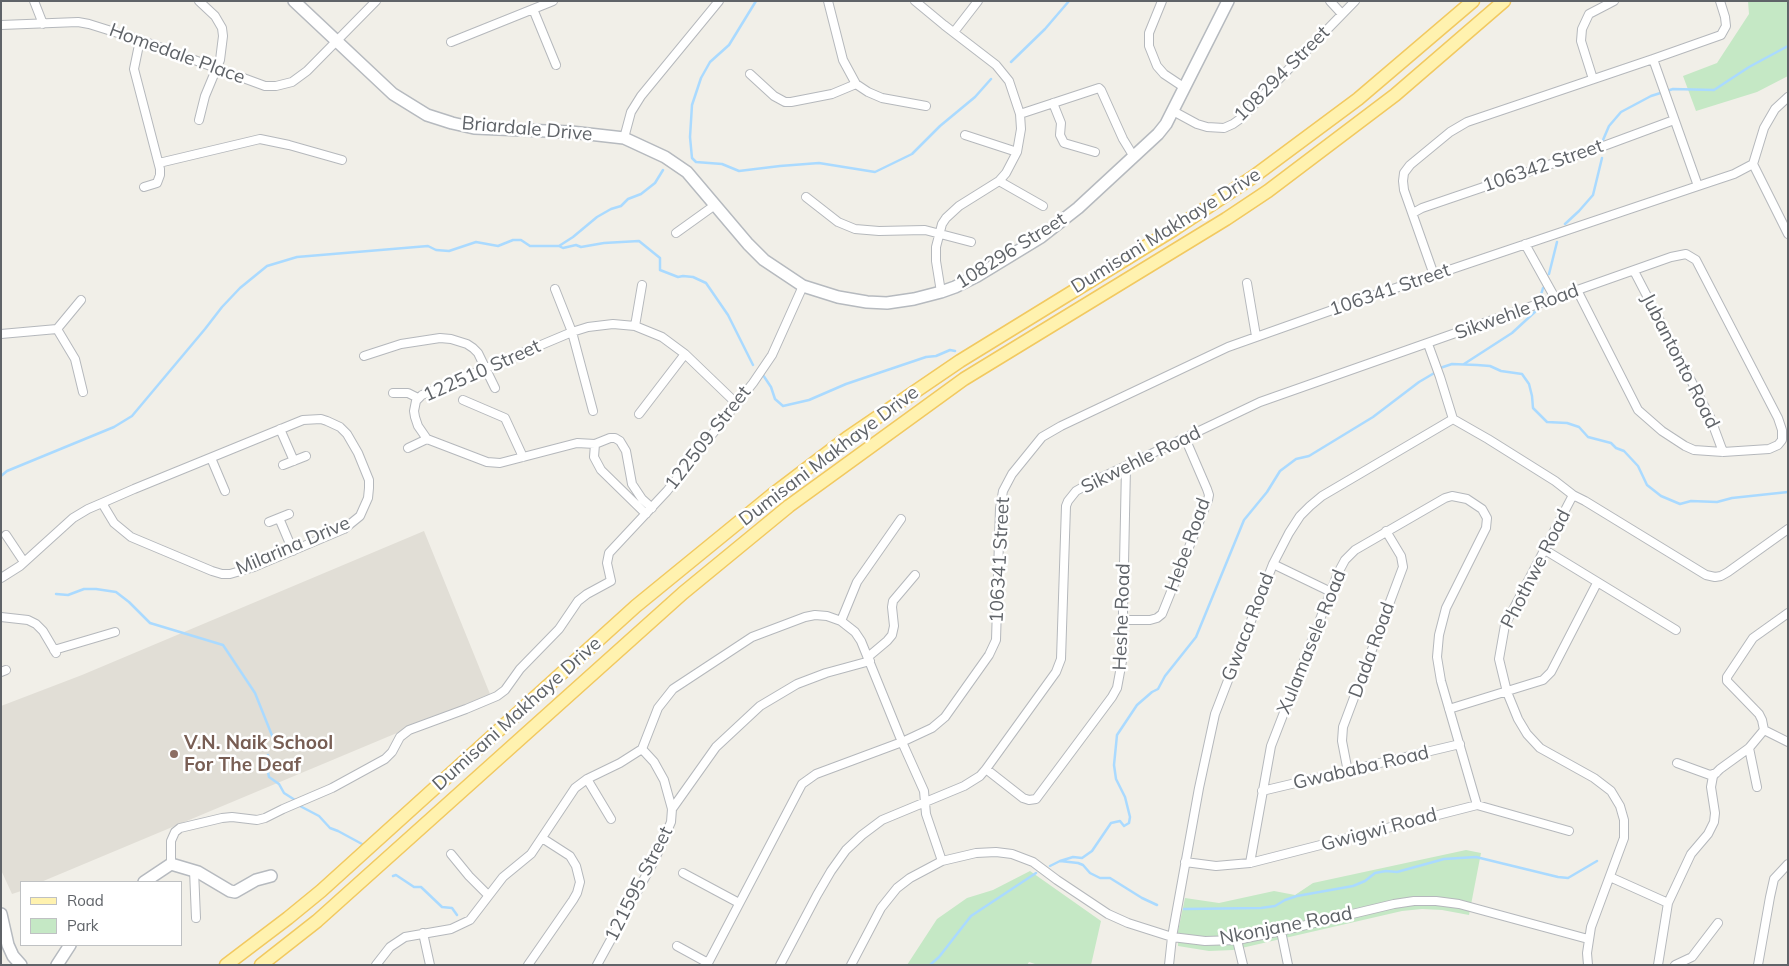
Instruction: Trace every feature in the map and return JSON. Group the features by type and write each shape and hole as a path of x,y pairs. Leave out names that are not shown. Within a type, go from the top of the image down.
{"main road":[{"path":"1408,58 1461,1"},
{"name":"Dumisani Makhaye Drive","path":"226,965 321,891 636,606 772,495 868,423 960,361 1218,201 1327,124 1408,58 1473,1"},
{"name":"Dumisani Makhaye Drive","path":"261,965 317,921 701,578 797,500 964,379 1219,224 1268,191 1395,95 1504,1"}],"street":[{"path":"34,1 43,24"},
{"path":"199,120 205,96 217,69 223,45 222,28 212,12 200,1"},
{"name":"Briardale Drive","path":"294,1 393,94 414,108 438,119 462,126 484,129 571,132 624,138"},
{"name":"Homedale Place","path":"1,25 78,22 89,24 140,40 265,86 283,85 299,77 376,1"},
{"path":"451,42 553,1"},
{"path":"624,138 631,112 641,96 719,1"},
{"path":"828,1 843,60 856,84 882,98 926,106"},
{"path":"916,1 1000,69 1009,81 1020,114 1021,129 1017,152 1012,164 998,181 952,212 942,224 939,232 936,261 941,292"},
{"path":"954,32 978,1"},
{"path":"1162,1 1149,33 1150,51 1157,66 1164,74 1185,88"},
{"name":"108296 Street","path":"624,138 665,157 679,166 694,179 757,253 804,286 838,297 868,302 887,303 914,299 955,287 978,276 1061,223 1158,134 1173,111 1228,1"},
{"path":"1330,1 1342,14"},
{"name":"108294 Street","path":"1173,111 1206,127 1224,128 1232,124 1240,119 1355,1"},
{"path":"1594,78 1581,41 1582,29 1584,22 1593,11 1614,1"},
{"path":"1434,275 1402,182 1404,174 1410,165 1450,132 1467,122 1721,34 1726,26 1720,1"},
{"path":"533,9 556,65"},
{"path":"140,40 134,69 159,164 160,175 157,183 144,186"},
{"path":"1653,59 1698,186"},
{"path":"750,74 774,96 785,102 832,94 856,84"},
{"path":"1020,114 1096,88 1101,90 1123,139 1134,156"},
{"path":"1788,97 1775,109 1764,128 1753,164 1788,234"},
{"path":"1053,103 1061,123 1060,135 1064,143 1095,152"},
{"name":"106342 Street","path":"1413,213 1422,208 1674,120"},
{"path":"965,135 1017,152"},
{"path":"159,164 260,139 342,160"},
{"name":"106341 Street","path":"708,964 798,791 806,780 816,774 926,732 940,722 994,646 998,606 1000,508 1003,491 1012,474 1038,441 1052,431 1159,379 1256,336 1734,174 1753,164"},
{"path":"998,181 1043,206"},
{"path":"806,197 838,222 855,229 879,231 916,229 939,232 971,242"},
{"path":"676,233 715,205"},
{"path":"1525,244 1554,298"},
{"name":"Sikwehle Road","path":"780,965 817,895 846,850 882,820 964,786 980,776 1056,672 1062,659 1064,525 1068,501 1076,491 1260,402 1671,257 1686,254 1696,260 1778,418 1782,430 1782,440 1778,445 1769,449 1723,452"},
{"name":"Jubantonto Road","path":"1634,271 1710,417 1723,452"},
{"path":"1247,283 1256,336"},
{"path":"635,326 642,285"},
{"name":"122509 Street","path":"171,864 171,841 175,832 180,828 222,818 232,817 257,820 265,818 332,788 385,759 392,752 400,737 409,730 459,712 500,694 509,686 520,669 559,629 578,601 611,581 607,563 609,553 652,508 772,355 804,286"},
{"path":"555,289 572,332 593,411"},
{"path":"1577,290 1641,414 1662,431 1689,448 1723,452"},
{"path":"1,334 57,329 81,300"},
{"name":"122510 Street","path":"427,439 418,426 415,417 414,406 422,395 572,332 601,325 635,326 662,337 685,354 736,403"},
{"path":"57,329 75,359 83,392"},
{"path":"364,356 402,344 426,340 451,339 467,344 478,353 495,388"},
{"path":"1428,344 1453,419"},
{"path":"639,414 685,354"},
{"path":"393,393 408,392 418,398"},
{"path":"463,400 503,416 508,422 523,457"},
{"name":"Milarina Drive","path":"1,578 24,562 73,518 102,503 303,420 322,419 340,427 352,439 369,480 368,498 364,508 354,522 344,529 240,572 222,574 131,537 114,523 102,503"},
{"name":"Phothwe Road","path":"1453,419 1555,481 1573,496 1504,625 1500,659 1507,692 1518,719 1527,734 1540,748 1594,778 1611,791 1620,806 1624,820 1624,838 1591,927 1588,939 1588,965"},
{"name":"Gwaca Road","path":"1168,965 1199,788 1215,714 1273,564 1289,533 1300,516 1322,496 1453,419"},
{"path":"280,428 294,460"},
{"path":"408,448 427,439 487,462 500,463 577,443 595,444 610,438 620,441 628,456 632,484 642,499 652,508"},
{"name":"Hebe Road","path":"1123,620 1150,620 1162,614 1208,500 1207,489 1185,438"},
{"path":"595,444 594,457 601,470 646,514"},
{"path":"283,465 306,456"},
{"path":"211,458 225,491"},
{"name":"Heshe Road","path":"986,769 1023,798 1029,800 1038,797 1117,688 1122,661 1126,467"},
{"name":"Xulamasele Road","path":"1250,863 1271,746 1329,591 1347,557 1386,531 1445,498 1452,496 1467,499 1482,509 1487,518 1486,528 1446,608 1439,635 1437,657 1441,681 1477,805"},
{"path":"1573,496 1585,501 1706,575 1715,577 1728,572 1788,529"},
{"path":"269,522 289,514"},
{"path":"279,518 293,551"},
{"path":"841,621 858,582 902,519"},
{"name":"Dada Road","path":"1348,772 1342,741 1344,727 1403,567 1401,556 1386,531"},
{"path":"6,535 24,562"},
{"path":"1545,550 1676,630"},
{"path":"1273,564 1329,591"},
{"path":"672,809 716,747 760,706 788,688 826,672 869,659 892,635 894,626 893,601 915,575"},
{"path":"1449,709 1540,682 1551,672 1597,583"},
{"path":"1764,730 1762,720 1758,714 1727,681 1727,677 1753,638 1788,613"},
{"path":"376,965 385,952 397,941 412,935 451,929 465,923 474,916 503,877 526,859 575,788 587,778 620,763 642,749 658,708 666,695 707,665 752,637 784,623 815,615 841,621 855,632 869,659 924,791 926,814 942,862"},
{"path":"1,617 28,620 36,624 43,631 55,651 115,632"},
{"path":"1764,730 1788,742"},
{"path":"1677,763 1710,775 1716,773 1749,748 1764,730"},
{"name":"Gwababa Road","path":"1262,791 1460,744"},
{"path":"1749,748 1757,787"},
{"name":"121595 Street","path":"597,965 655,859 670,826 672,809 664,780 654,762 642,749"},
{"path":"1658,965 1668,903 1691,854 1711,830 1715,813 1711,787 1716,773"},
{"path":"587,778 611,820"},
{"path":"1477,805 1569,831"},
{"name":"Gwigwi Road","path":"1186,862 1216,866 1250,863 1477,805"},
{"path":"528,965 578,893 580,882 576,866 570,856 542,838"},
{"name":"Nkonjane Road","path":"851,965 881,908 897,888 910,878 942,862 976,854 996,852 1024,857 1092,905 1108,914 1128,923 1172,937 1206,941 1237,940 1394,904 1414,901 1436,901 1459,904 1588,939"},
{"path":"451,854 488,895"},
{"path":"146,881 171,864 194,870 235,892 256,880 270,876"},
{"path":"1758,965 1774,879 1788,864"},
{"path":"194,870 196,918"},
{"path":"683,873 739,903"},
{"path":"1610,877 1668,903"},
{"path":"1,914 10,950 21,965"},
{"path":"1676,965 1692,957 1718,923"},
{"path":"1281,931 1288,965"},
{"path":"423,933 430,965"},
{"path":"1237,940 1243,965"},
{"path":"57,965 69,946"},
{"path":"678,946 708,964"}],"shaded area":[{"name":"V.N. Naik School For The Deaf","path":"424,531 490,694 43,881 20,881 20,891 12,894 1,870 1,706 82,675"}],"green space":[{"path":"1748,1 1788,1 1788,76 1757,92 1696,111 1683,76 1717,63 1749,14"},
{"path":"1466,850 1481,853 1469,915 1442,910 1402,911 1233,950 1209,951 1178,946 1178,931 1185,898 1219,903 1274,891 1295,895 1313,883"},
{"path":"1030,871 1101,921 1091,965 1038,965 1029,962 1027,965 907,965 937,919 967,898 993,890"}],"waterway":[{"path":"756,1 729,45 710,62 701,78 692,105 690,137 692,158 696,162 722,164 739,171 819,163 875,172 912,154 940,126 975,97 991,79"},
{"path":"1011,62 1045,29 1069,1"},
{"path":"1603,140 1609,126 1621,112 1651,96 1673,89 1714,90 1749,67 1788,46"},
{"path":"1565,224 1593,195 1602,158"},
{"path":"1,476 7,471 114,427 132,416 222,307 240,288 267,266 297,257 428,246 436,250 449,251 476,242 498,246 513,240 521,240 530,246 559,246 597,217 621,206 628,199 641,194 655,183 663,170"},
{"path":"559,246 563,248 576,245 581,247 604,243 639,241 660,258 660,270 678,277 693,277 706,283 728,315 753,365"},
{"path":"1549,274 1557,242"},
{"path":"1540,298 1543,288"},
{"path":"1464,364 1512,333 1537,310"},
{"path":"763,375 771,387 775,399 783,406 809,400 846,384 926,357 936,356 950,350 955,351"},
{"path":"1440,368 1452,364 1477,365 1490,366 1501,371 1522,374 1529,384 1533,408 1547,422 1567,423 1579,427 1588,437 1611,443 1616,448 1624,451 1638,466 1647,485 1661,496 1680,504 1691,501 1717,502 1732,498 1788,492"},
{"path":"1060,861 1073,857 1082,858 1092,851 1111,823 1120,821 1124,826 1129,823 1130,817 1125,797 1116,779 1114,765 1117,735 1137,705 1158,689 1165,676 1196,637 1244,520 1267,492 1280,471 1296,459 1309,456 1373,417 1419,382 1436,372"},
{"path":"56,594 68,595 84,589 116,592 150,623 223,645 255,693 273,738"},
{"path":"268,755 267,767 269,777 279,784 284,793 295,800"},
{"path":"298,805 319,816 330,828 362,844"},
{"path":"1184,909 1261,908 1275,906 1297,896 1353,886 1365,881 1375,873 1397,872 1444,859 1476,857 1568,878 1597,861"},
{"path":"1050,866 1060,861 1078,863 1083,865 1090,873 1100,878 1110,878 1157,905"},
{"path":"930,965 939,957 971,916 1036,873"},
{"path":"393,876 396,875 414,887 421,887 442,907 452,908 457,915"}],"place":[{"name":"V.N. Naik School For The Deaf","path":"174,754"}]}
